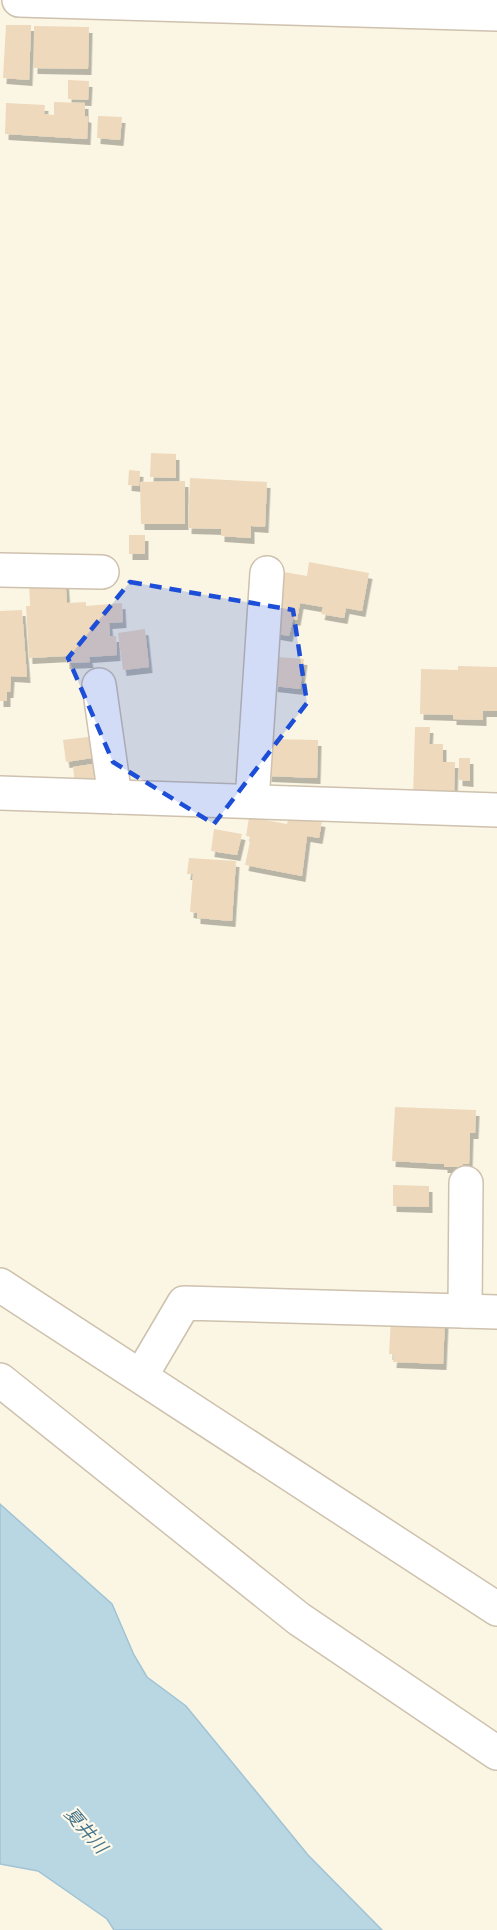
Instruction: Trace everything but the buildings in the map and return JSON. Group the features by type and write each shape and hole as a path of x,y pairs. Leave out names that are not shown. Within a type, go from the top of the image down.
{"street":[{"path":"19,0 497,14"},
{"path":"0,570 102,572"},
{"path":"252,801 267,573"},
{"path":"99,685 115,797"},
{"path":"0,793 497,810"},
{"path":"465,1311 466,1182"},
{"path":"0,1285 497,1609"},
{"path":"141,1376 184,1303 497,1312"},
{"path":"0,1380 299,1619 497,1753"}],"highlighted area":[{"path":"130,582 293,610 307,703 214,824 113,762 68,658"}],"water":[{"name":"夏井川","path":"0,1504 112,1604 134,1655 147,1677 186,1706 308,1855 382,1930 114,1930 107,1919 38,1871 0,1864"}]}
